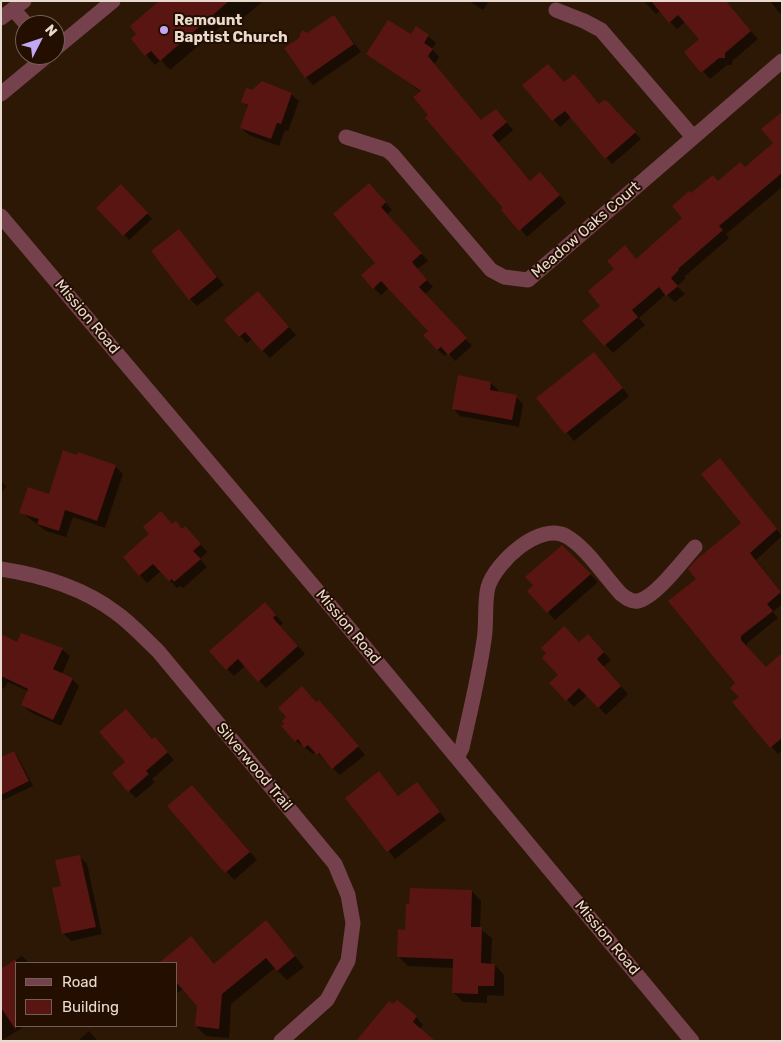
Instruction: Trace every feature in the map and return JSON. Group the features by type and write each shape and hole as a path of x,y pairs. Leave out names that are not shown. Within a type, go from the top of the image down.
{"street":[{"path":"65,41 113,1"},
{"path":"556,10 601,30 693,137"},
{"name":"Meadow Oaks Court","path":"346,137 387,150 491,270 504,277 528,280 782,62"},
{"path":"1,94 36,65"},
{"name":"Mission Road","path":"1,216 457,758 692,1041"},
{"path":"457,758 462,748 481,664 488,587 496,571 517,548 537,536 550,532 564,535 576,543 621,594 627,599 637,601 645,598 661,584 695,547"},
{"name":"Silverwood Trail","path":"1,569 33,575 91,597 115,612 135,629 158,651 335,864 348,895 353,923 348,961 327,1000 281,1041"}],"building":[{"name":"Remount Baptist Church","path":"159,1 229,1 160,61 151,51 145,56 131,39 136,34 130,26"},
{"path":"651,1 726,1 751,31 725,53 725,58 719,58 701,73 684,52 699,39 678,15 669,23"},
{"path":"334,15 354,44 305,78 284,48 299,38 302,30 307,33"},
{"path":"388,20 411,34 416,26 429,35 424,43 433,49 428,56 481,120 496,109 507,122 492,135 530,181 540,172 560,195 519,231 501,210 503,208 425,118 428,115 413,97 421,91 366,54"},
{"path":"548,64 564,82 574,74 599,104 604,100 608,102 636,132 605,159 565,111 552,121 522,85"},
{"path":"262,81 292,93 281,124 277,123 271,139 240,128 248,105 241,102 246,88 252,90"},
{"path":"782,112 782,173 719,226 723,230 678,269 671,278 678,286 666,296 659,287 632,310 638,317 604,346 582,321 600,306 588,291 614,269 607,261 625,245 636,259 682,218 672,206 689,191 691,193 713,175 718,181 740,162 745,167 773,143 761,129"},
{"path":"369,183 386,202 381,207 422,253 412,262 427,280 419,287 467,338 448,355 441,347 437,350 423,335 428,331 381,281 373,289 361,275 375,263 333,214"},
{"path":"121,184 148,213 123,236 96,208"},
{"path":"179,229 217,277 189,300 151,251"},
{"path":"258,291 289,327 262,351 245,332 239,337 224,320"},
{"path":"594,352 623,388 565,434 536,398"},
{"path":"458,375 491,382 490,390 517,395 512,420 452,409"},
{"path":"63,450 77,455 78,452 116,465 97,521 65,510 59,531 37,524 39,519 19,513 28,487 49,494"},
{"path":"720,458 777,529 750,553 781,592 767,604 773,611 741,636 741,640 766,667 782,653 782,738 770,748 732,702 739,697 730,688 735,683 668,601 696,579 688,569 697,559 741,523 701,474"},
{"path":"161,511 172,524 176,521 182,529 185,526 201,544 193,551 201,559 174,582 172,579 169,581 153,564 139,576 123,557 149,534 143,527"},
{"path":"562,545 591,574 547,613 527,591 533,585 525,577"},
{"path":"265,602 276,615 273,618 298,646 258,682 238,659 226,670 209,651"},
{"path":"564,626 579,642 588,634 604,652 597,659 621,686 598,708 579,688 566,701 549,683 558,675 542,658 546,653 541,648"},
{"path":"21,633 63,648 53,669 73,678 53,720 21,705 28,689 1,676 1,634 17,642"},
{"path":"302,686 316,702 319,700 359,746 332,769 319,753 317,755 308,745 304,748 298,739 295,742 281,726 284,724 282,721 286,717 278,708"},
{"path":"126,709 152,739 155,737 168,752 146,771 149,774 128,792 112,773 125,762 99,732"},
{"path":"14,751 29,781 1,795 1,757"},
{"path":"379,771 398,796 417,782 440,812 387,852 345,798"},
{"path":"192,785 250,852 225,873 167,806"},
{"path":"80,855 96,927 62,934 52,888 61,886 55,860"},
{"path":"410,888 472,890 471,927 482,927 481,963 495,964 494,986 478,986 478,994 452,993 453,959 397,957 398,929 405,930 406,904 409,904"},
{"path":"266,920 295,956 277,971 266,958 222,994 219,1029 195,1026 197,1006 178,984 178,962 160,962 191,936 214,964"},
{"path":"16,959 16,1030 1,1008 1,969"},
{"path":"397,1000 417,1016 413,1022 435,1041 356,1041 389,1001 393,1004"}],"place":[{"name":"Remount Baptist Church","path":"164,30"}]}
